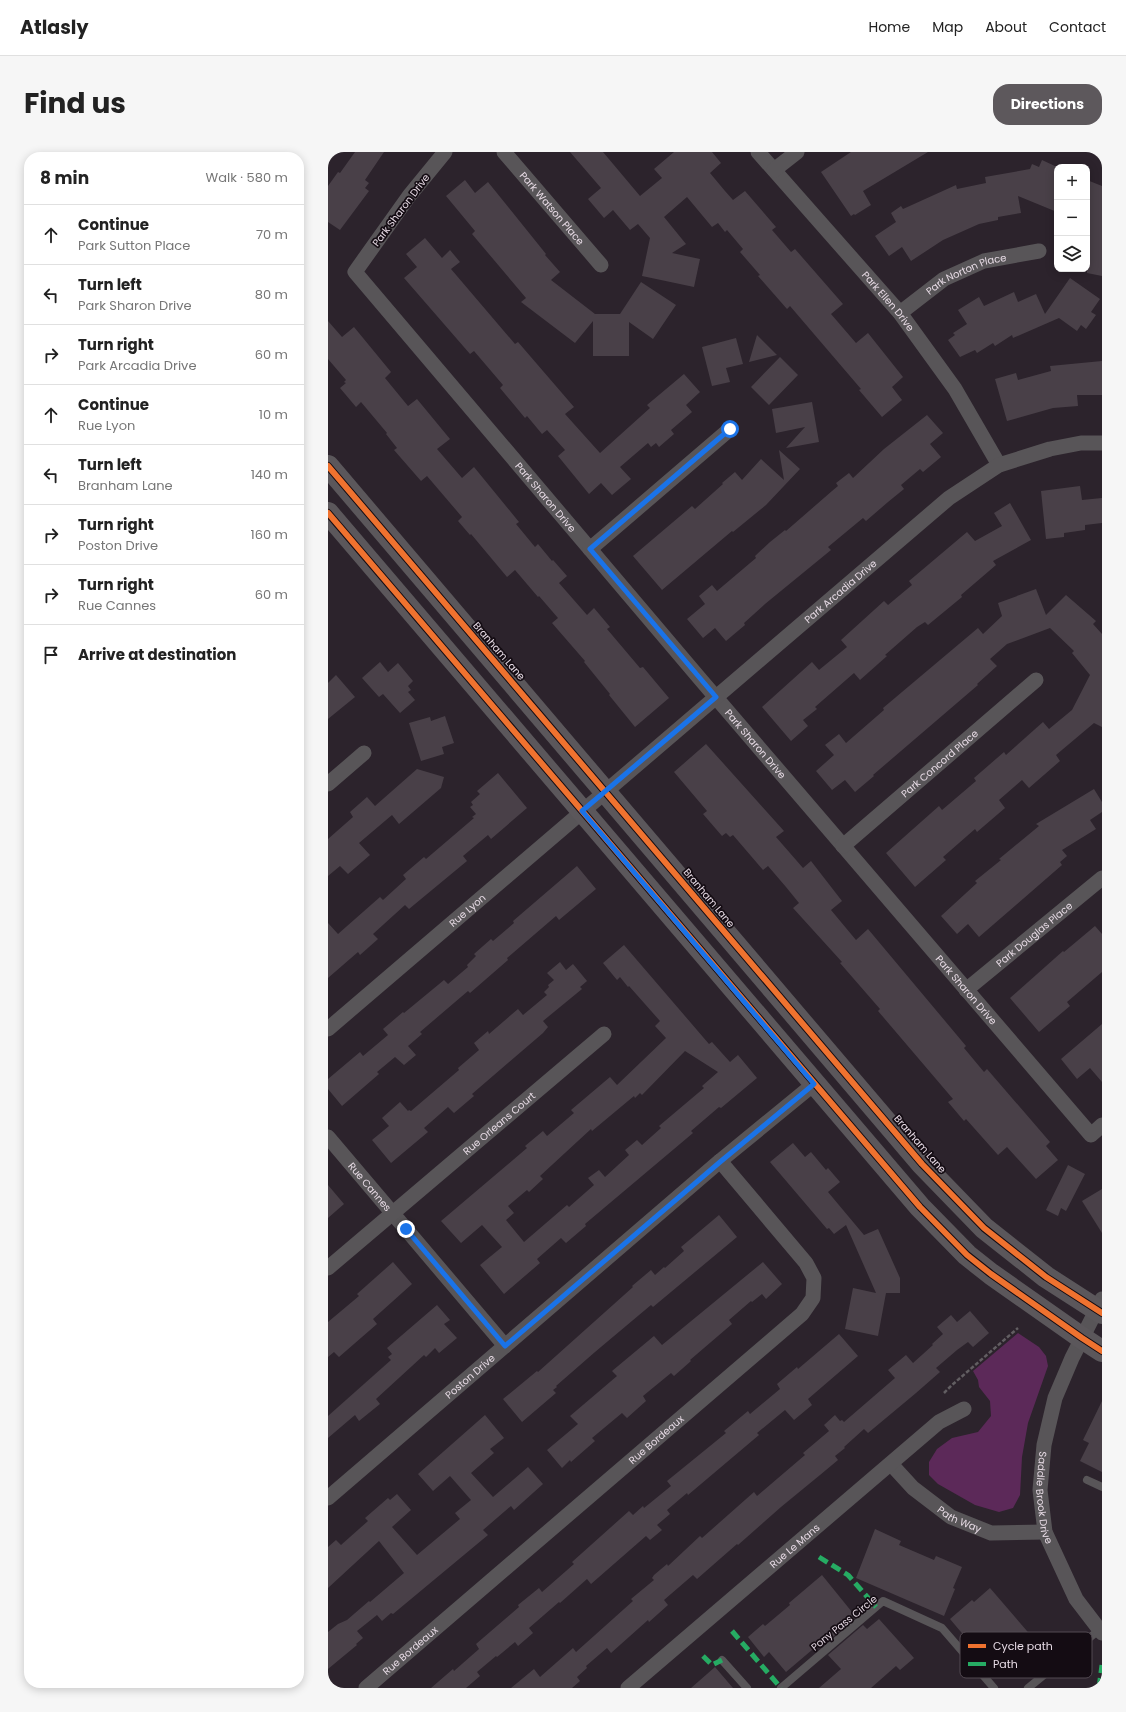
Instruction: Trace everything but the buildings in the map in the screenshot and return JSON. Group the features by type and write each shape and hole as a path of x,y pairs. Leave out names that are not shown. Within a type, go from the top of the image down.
{"main road":[{"name":"Branham Lane","path":"328,466 922,1164 984,1228 1046,1277 1100,1308"},
{"path":"328,514 920,1207 967,1255 991,1274 1102,1351"}],"street":[{"name":"Park Sharon Drive","path":"446,152 409,196 355,272 1090,1134 1102,1125"},
{"name":"Park Watson Place","path":"504,152 601,265"},
{"name":"Park Ellen Drive","path":"758,152 900,313 955,389 999,465"},
{"path":"774,170 797,152"},
{"name":"Park Norton Place","path":"900,313 944,279 984,261 1039,251"},
{"path":"590,549 730,429"},
{"name":"Park Arcadia Drive","path":"606,791 949,498 999,465 1050,449 1081,443 1102,443"},
{"name":"Park Concord Place","path":"843,846 1036,680"},
{"path":"328,784 364,753"},
{"name":"Rue Lyon","path":"328,1029 606,791"},
{"name":"Park Douglas Place","path":"966,990 1102,878"},
{"name":"Rue Orleans Court","path":"328,1268 604,1034"},
{"name":"Poston Drive","path":"328,1498 720,1162 814,1084"},
{"name":"Rue Cannes","path":"328,1137 505,1346"},
{"name":"Rue Bordeaux","path":"366,1688 802,1314 813,1298 814,1278 806,1263 720,1162"},
{"name":"Saddle Brook Drive","path":"1100,1308 1082,1338 1054,1398 1044,1445 1040,1490 1045,1532 1076,1599 1100,1631"},
{"name":"Rue Le Mans","path":"628,1688 939,1422 964,1409"},
{"name":"Path Way","path":"891,1464 913,1488 951,1517 991,1533 1045,1532"}],"lane":[{"path":"1087,1480 1102,1487"},
{"name":"Pony Pass Circle","path":"781,1688 884,1601 942,1628 960,1649"},
{"path":"1092,1637 1100,1631"},
{"path":"722,1660 747,1688"},
{"name":"Pony Pass Circle","path":"985,1678 994,1688"},
{"path":"1028,1688 1041,1678"}],"path":[{"path":"944,1394 1018,1328"}],"shaded area":[{"path":"1018,1333 1039,1347 1046,1356 1048,1366 1028,1423 1022,1457 1020,1495 1013,1508 999,1512 975,1505 938,1484 929,1475 929,1462 937,1449 952,1438 978,1432 991,1416 990,1401 979,1387 978,1380 973,1371"}],"marked path":[{"path":"819,1557 848,1575 876,1607"},
{"path":"732,1631 781,1688"},
{"path":"703,1656 712,1665 722,1660"},
{"path":"1099,1688 1102,1665"}],"cycle path":[{"path":"328,466 922,1164 984,1228 1046,1277 1102,1313"},
{"path":"328,513 920,1207 967,1255 991,1274 1102,1351"}],"route":[{"path":"406,1229 505,1346 720,1162 814,1084 582,811 716,697 590,549 730,429"}]}
